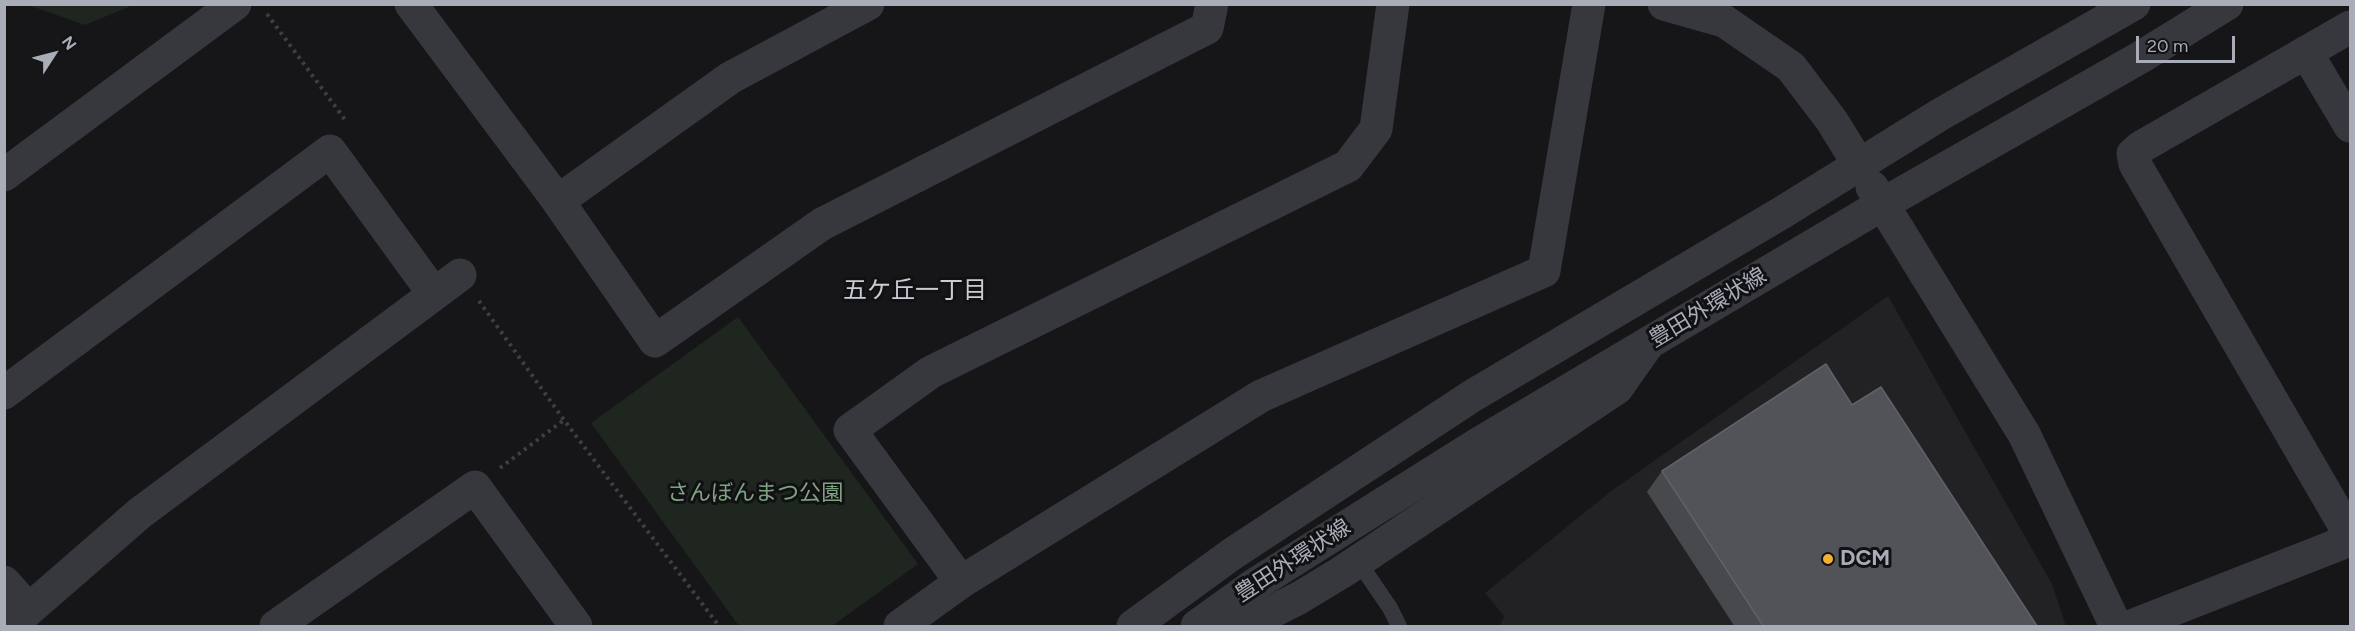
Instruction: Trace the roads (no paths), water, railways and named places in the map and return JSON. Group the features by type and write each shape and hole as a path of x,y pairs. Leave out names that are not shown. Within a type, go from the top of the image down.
{"street":[{"path":"4,175 235,4"},
{"path":"411,4 558,201 655,341 822,224 1207,28 1212,4"},
{"path":"558,201 730,78 868,4"},
{"path":"961,582 850,430 931,372 1348,166 1376,129 1393,4"},
{"path":"900,627 961,582 1261,396 1544,271 1589,4"},
{"path":"1664,4 1724,21 1791,67 1832,121 2024,434 2116,627"},
{"name":"豊田外環状線","path":"1133,627 1232,554 1472,396 1783,212 1941,114 2134,4"},
{"name":"豊田外環状線","path":"1197,627 1254,585 1449,462 1883,204 2141,57 2227,4"},
{"path":"2132,627 2350,538 2135,164 2133,154 2140,147 2350,27"},
{"path":"2306,52 2350,126"},
{"path":"4,393 330,151 434,294"},
{"path":"4,582 19,618 140,513 460,275"},
{"path":"1233,627 1246,625 1299,598 1617,388 1648,344"},
{"path":"276,627 474,487 576,627"}],"lane":[{"path":"1358,561 1390,608 1399,627"}],"place":[{"name":"DCM","path":"1828,559"}],"district":[{"name":"五ケ丘一丁目","path":"915,291"}],"park label":[{"name":"さんぼんまつ公園","path":"755,494"}]}
